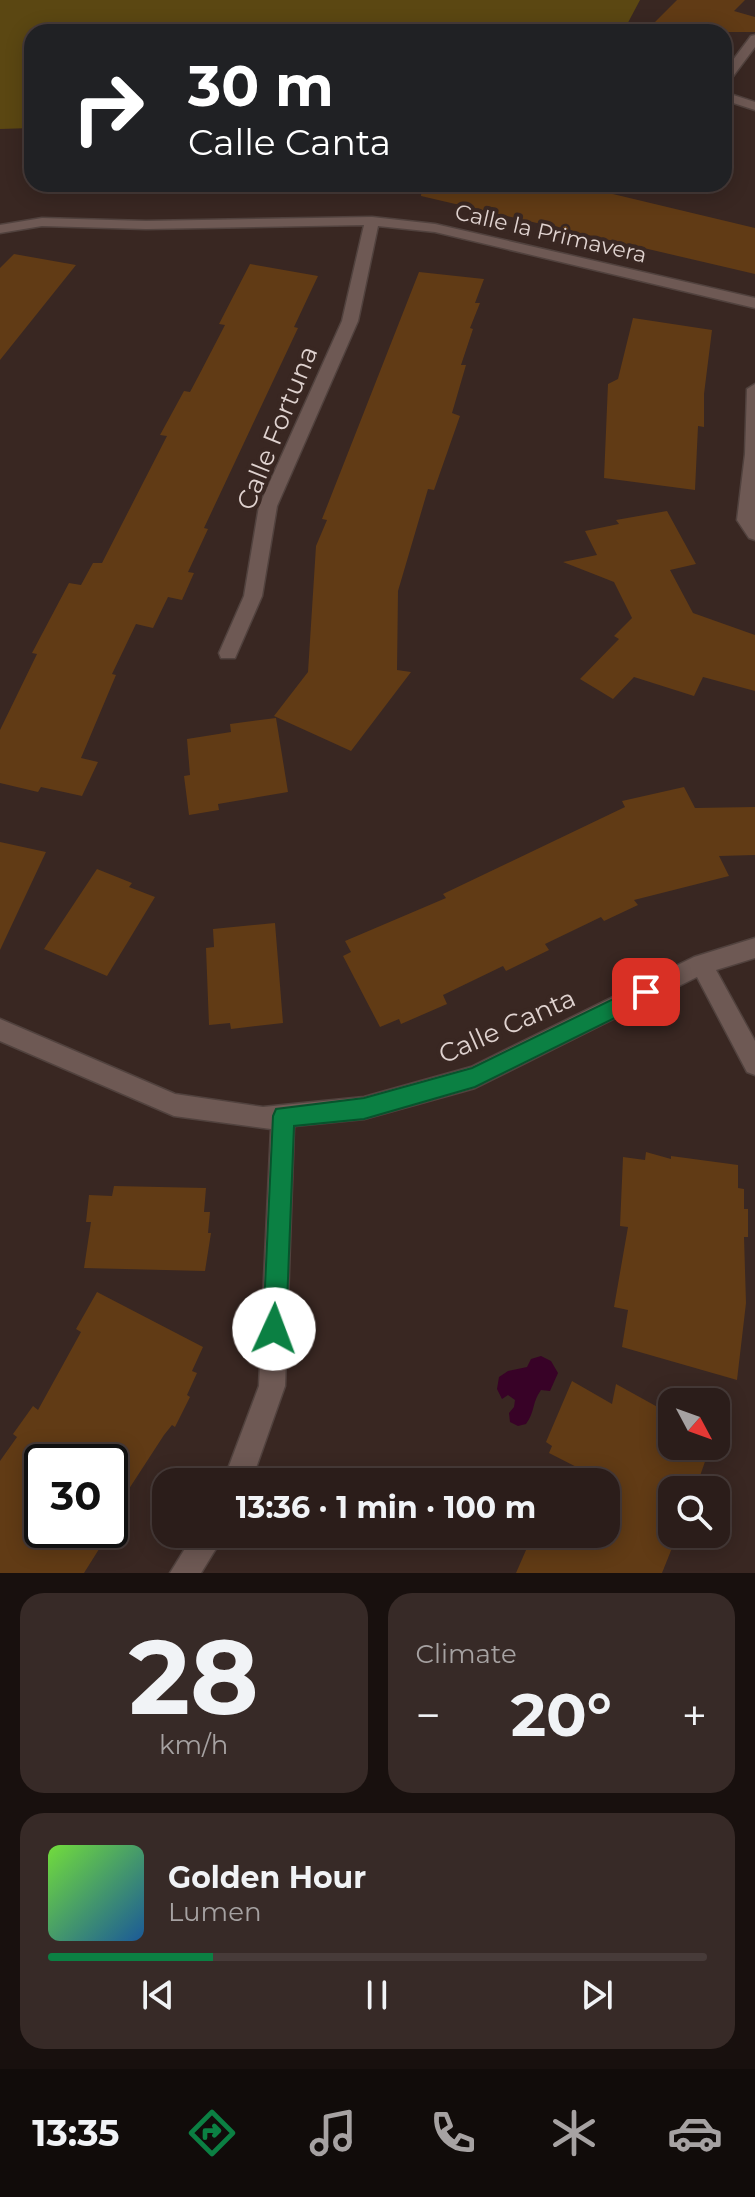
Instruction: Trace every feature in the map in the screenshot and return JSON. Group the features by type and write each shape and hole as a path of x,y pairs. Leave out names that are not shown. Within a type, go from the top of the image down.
{"street":[{"path":"732,69 755,39"},
{"path":"732,99 755,106"},
{"name":"Calle la Primavera","path":"0,229 42,222 146,225 372,221 435,228 755,303"},
{"name":"Calle Fortuna","path":"228,653 253,596 268,506 350,321 372,221"},
{"path":"755,389 753,454 746,510 746,520 755,534"},
{"name":"Calle Canta","path":"0,1030 174,1105 263,1118 364,1108 475,1077 702,964 755,948"},
{"path":"702,964 755,1064"},
{"path":"242,1468 272,1386 283,1116"},
{"path":"184,1573 201,1548"}],"shaded area":[{"path":"0,0 640,0 627,24 24,24 24,128 0,129"},
{"path":"541,1356 551,1361 558,1373 550,1391 541,1390 538,1394 526,1424 518,1426 510,1422 509,1413 515,1400 508,1395 502,1399 497,1389 499,1377 508,1371 527,1367 531,1359"}],"building":[{"path":"677,0 745,0 734,11 755,17 755,32 732,32 732,24 653,24"},
{"path":"421,192 604,192 755,228 755,274 421,196"},
{"path":"14,254 76,265 0,360 0,268"},
{"path":"250,264 318,276 294,327 298,328 204,528 208,529 188,572 194,573 182,600 168,597 153,628 136,624 112,674 116,675 81,758 98,762 82,796 41,787 38,792 0,783 0,730 37,654 32,653 69,583 81,585 93,563 102,563 167,436 160,435 184,391 190,392 198,377 225,325 219,324"},
{"path":"419,272 484,279 475,303 480,303 470,328 473,329 461,365 466,365 452,413 460,416 434,490 428,489 398,591 397,670 411,672 351,751 274,716 308,672 316,546 327,520 322,519"},
{"path":"633,318 712,330 704,394 704,427 698,426 695,490 604,478 608,384 618,379"},
{"path":"667,511 696,564 670,570 693,613 755,635 755,691 703,677 694,696 634,677 613,699 580,679 619,639 614,636 632,618 614,582 563,562 597,555 585,531 619,524 616,520"},
{"path":"276,718 288,792 218,804 219,810 189,815 184,776 190,775 187,739 231,732 230,724"},
{"path":"684,787 695,808 755,807 755,855 719,856 729,876 634,900 638,905 604,921 601,917 545,944 549,950 506,971 503,966 443,995 447,1004 401,1024 399,1019 380,1027 343,956 351,952 345,941 446,898 443,894 625,807 622,801"},
{"path":"0,842 46,852 0,950"},
{"path":"97,869 132,883 129,887 155,897 107,976 44,949"},
{"path":"275,923 283,1023 231,1029 230,1023 209,1025 206,948 214,947 213,929"},
{"path":"646,1152 671,1159 671,1156 738,1165 738,1188 744,1189 744,1209 748,1209 748,1237 744,1237 746,1303 737,1380 622,1347 628,1310 614,1307 628,1227 620,1226 623,1157 645,1160"},
{"path":"114,1186 206,1188 204,1212 210,1212 208,1233 211,1233 205,1271 84,1268 91,1222 86,1222 89,1195 112,1196"},
{"path":"97,1292 203,1347 192,1371 197,1373 187,1395 190,1397 175,1427 172,1425 164,1435 128,1490 128,1444 24,1444 24,1548 100,1548 84,1573 0,1573 0,1461 17,1437 13,1434 33,1406 38,1410 81,1332 76,1329"},
{"path":"572,1381 612,1404 616,1384 658,1407 658,1460 706,1460 700,1476 658,1476 658,1548 672,1548 662,1573 516,1573 527,1548 620,1548 620,1468 578,1468 549,1453 552,1446 546,1442"}],"route":[{"path":"274,1329 283,1116 364,1108 475,1077 646,992"}]}
